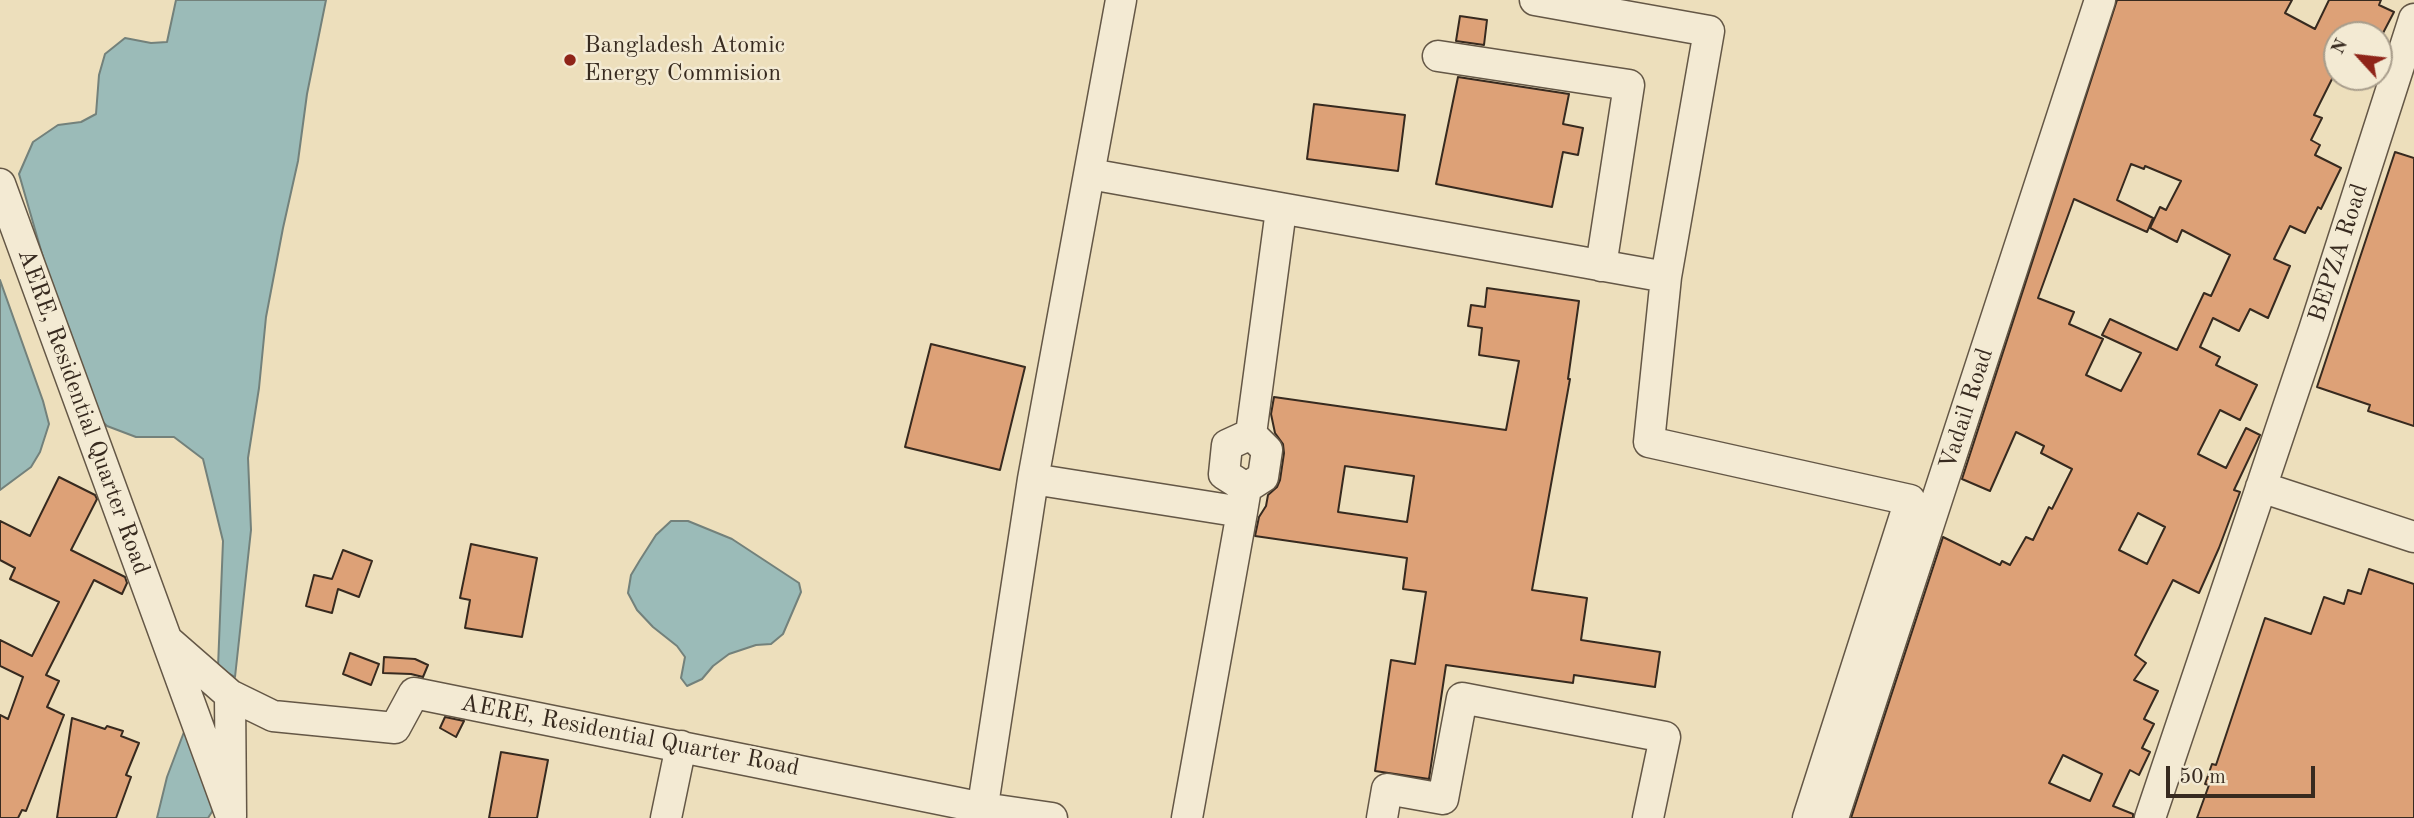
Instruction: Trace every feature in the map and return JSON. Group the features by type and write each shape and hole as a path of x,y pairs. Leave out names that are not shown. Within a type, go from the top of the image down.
{"street":[{"path":"982,813 1033,479 1121,0"},
{"path":"1535,0 1709,31 1666,278 1649,442 1910,500 1808,818"},
{"name":"Vadail Road","path":"1833,818 2100,0"},
{"name":"BEPZA Road","path":"2150,818 2414,19"},
{"path":"1438,56 1629,85 1601,266"},
{"path":"1090,174 1666,278"},
{"name":"AERE, Residential Quarter Road","path":"0,184 231,817"},
{"path":"1187,818 1244,500 1224,474 1227,445 1251,434 1281,210"},
{"path":"1033,479 1244,500"},
{"path":"2261,487 2414,537"},
{"name":"AERE, Residential Quarter Road","path":"167,640 230,695 273,716 395,728 414,693 681,746 982,813 1048,818"},
{"name":"AERE, Residential Quarter Road","path":"230,695 231,817"},
{"path":"1382,818 1387,789 1444,799 1462,698 1665,737 1648,818"},
{"path":"666,818 681,746"}],"water":[{"path":"176,0 326,0 307,94 298,161 266,317 248,458 251,530 235,677 218,667 223,541 203,459 174,437 136,437 107,426 96,415 70,351 19,174 33,142 58,125 81,122 96,114 99,75 105,54 125,38 151,43 167,42"},
{"path":"0,280 49,424 40,452 31,467 0,490"},
{"path":"671,521 688,521 732,539 799,583 801,592 783,634 771,644 756,645 729,654 702,679 687,686 681,678 685,657 677,646 637,610 628,593 631,575 656,535"},
{"path":"187,724 217,804 208,818 157,818 167,777"}],"building":[{"path":"2117,0 2292,0 2285,13 2315,29 2329,0 2381,0 2379,5 2394,12 2389,21 2323,21 2323,91 2326,91 2314,115 2322,118 2311,140 2320,145 2315,155 2341,168 2321,209 2318,207 2305,233 2290,226 2274,259 2290,266 2268,318 2250,309 2239,331 2213,318 2200,347 2220,357 2216,365 2257,385 2240,420 2220,410 2198,454 2226,468 2246,428 2260,435 2234,490 2240,492 2199,593 2173,580 2135,655 2146,663 2134,680 2158,691 2144,719 2154,724 2142,748 2150,752 2139,775 2130,770 2113,806 2133,814 2133,818 1851,818 1943,537 2000,565 2002,561 2010,565 2026,537 2033,540 2072,469 2041,453 2044,446 2016,432 1990,491 1962,479","holes":["2131,164 2144,169 2145,166 2181,181 2166,210 2160,207 2150,228 2177,242 2182,230 2230,255 2211,296 2204,293 2177,350 2110,319 2102,335 2141,353 2121,391 2086,375 2103,339 2069,324 2074,312 2038,298 2074,199 2147,232 2153,218 2117,200","2138,513 2165,527 2147,564 2119,550","2063,755 2102,774 2090,801 2049,783"]},
{"path":"1460,16 1487,20 1484,45 1456,41"},
{"path":"1458,77 1569,94 1563,124 1583,128 1578,155 1563,152 1552,207 1436,184"},
{"path":"1314,104 1405,115 1398,171 1307,159"},
{"path":"2395,152 2414,158 2414,426 2368,411 2370,405 2317,387"},
{"path":"1487,288 1579,301 1570,379 1532,590 1587,598 1581,640 1660,652 1655,687 1574,675 1573,683 1446,665 1429,779 1375,771 1391,660 1415,664 1426,592 1403,589 1407,558 1255,536 1268,495 1280,480 1284,453 1283,444 1275,433 1271,414 1274,397 1506,430 1519,361 1479,355 1482,328 1468,326 1471,305 1485,307","holes":["1345,466 1414,476 1407,522 1338,512"]},
{"path":"931,344 1025,367 1000,470 905,447"},
{"path":"59,477 95,495 97,499 71,550 125,577 127,583 122,594 94,580 46,675 59,681 47,707 64,715 26,811 22,810 18,818 0,818 0,715 8,719 23,677 0,666 0,640 32,656 59,602 10,579 15,568 0,560 0,521 30,536"},
{"path":"471,544 537,558 522,637 465,628 470,600 460,598"},
{"path":"343,550 372,561 359,597 338,589 332,613 306,606 314,575 332,579"},
{"path":"2369,569 2414,584 2414,818 2197,818 2209,785 2205,784 2212,764 2216,765 2265,618 2311,634 2324,597 2344,604 2348,590 2361,594"},
{"path":"350,653 379,664 371,685 343,674"},
{"path":"384,657 415,659 428,665 423,677 383,673"},
{"path":"445,717 464,721 456,737 440,728"},
{"path":"72,718 105,729 107,726 123,731 121,736 139,743 126,775 131,777 116,818 57,818"},
{"path":"501,752 548,760 537,818 489,818"}],"place":[{"name":"Bangladesh Atomic Energy Commision","path":"570,60"}]}
